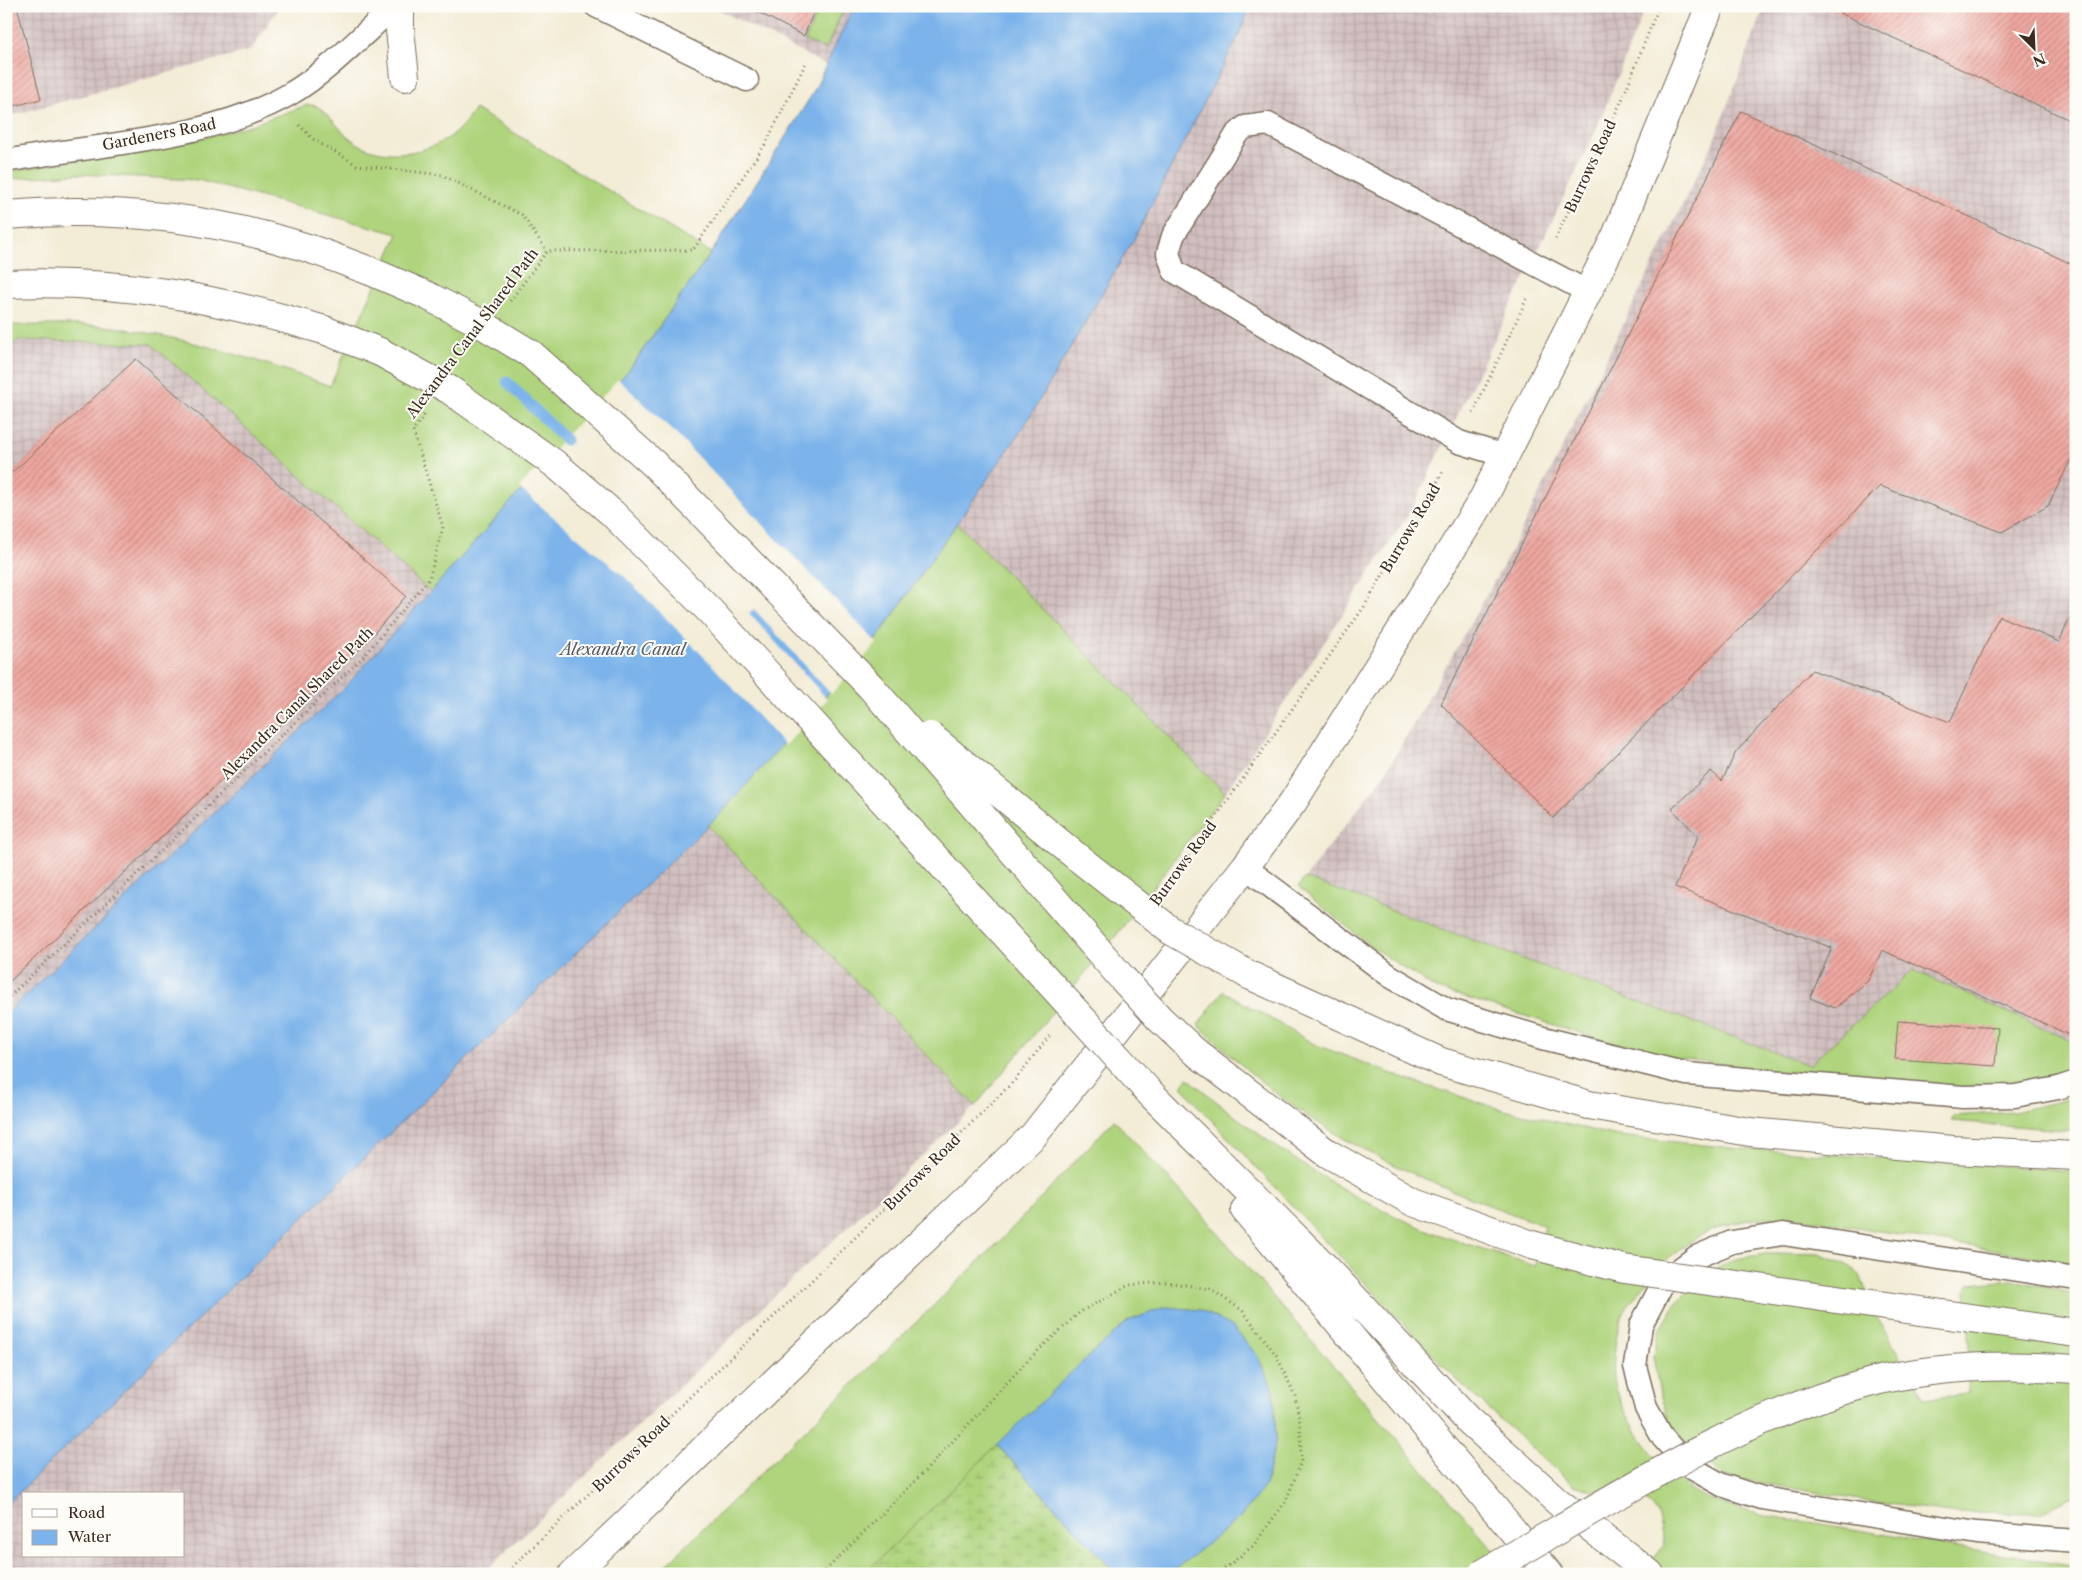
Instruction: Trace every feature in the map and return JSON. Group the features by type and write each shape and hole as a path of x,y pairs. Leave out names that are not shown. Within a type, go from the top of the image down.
{"main road":[{"path":"400,6 400,30 405,77"},
{"path":"573,1574 1032,1136 1245,867 1298,794 1482,501 1616,236 1710,6"},
{"path":"6,214 126,213 223,226 292,243 370,271 426,295 480,323 531,354 654,464 871,687 1122,978 1160,1019 1194,1051 1326,1153 1413,1202 1532,1245 1624,1268 2076,1333"},
{"path":"6,284 41,283 126,286 186,295 254,309 324,330 380,352 450,390 555,464 612,513 716,618 1151,1094 1328,1270 1467,1419 1557,1501 1650,1574"},
{"path":"871,687 1077,857 1170,930 1249,975 1441,1062 1589,1105 1750,1132 1953,1150 2076,1156"},
{"path":"1151,1094 1311,1290 1549,1574"},
{"path":"1482,1574 1718,1440 1837,1393 1871,1383 1969,1367 2029,1366 2076,1369"}],"lane":[{"name":"Gardeners Road","path":"6,162 180,133 255,111 302,86 395,6"},
{"path":"596,6 747,80"},
{"path":"1505,456 1459,442 1174,271 1168,253 1173,236 1236,135 1245,127 1268,124 1588,292"},
{"path":"1245,867 1390,976 1446,1009 1543,1038 1687,1074 1964,1098 2015,1096 2058,1088 2076,1082"},
{"path":"2076,1279 1783,1234 1732,1242 1696,1257 1664,1281 1641,1325 1635,1366 1646,1408 1663,1438 1688,1466 1722,1485 1762,1498 1977,1533 2076,1542"}],"path":[{"name":"Burrows Road","path":"1166,888 1364,607 1450,461 1622,100 1659,6"},
{"name":"Alexandra Canal Shared Path","path":"506,306 547,251 693,250 766,143 806,64"},
{"path":"296,122 313,139 357,165 442,175 522,215 547,251"},
{"name":"Alexandra Canal Shared Path","path":"6,1000 363,657 428,579 442,527 413,431 430,407"},
{"name":"Burrows Road","path":"505,1574 812,1280 1008,1087 1051,1034"},
{"path":"822,1574 928,1468 1030,1358 1080,1312 1129,1285 1165,1282 1210,1290 1242,1310 1277,1356 1295,1396 1300,1423 1302,1462 1286,1501 1253,1546 1218,1574"}],"shaded area":[{"path":"6,6 280,6 251,50 6,117"},
{"path":"712,6 854,6 826,65"},
{"path":"1249,6 1646,6 1594,135 1412,509 1225,793 957,523 1025,425 1135,237 1240,33"},
{"path":"1765,6 2076,6 2076,1043 1913,970 1809,1065 1305,878 1386,772 1507,559 1713,143"},
{"path":"18,340 151,344 431,592 327,705 6,1014 6,352"},
{"path":"708,826 975,1106 482,1574 6,1574 6,1505"}],"green space":[{"path":"820,6 845,6 826,49 805,41"},
{"path":"307,105 316,106 322,110 347,136 362,146 375,151 389,153 418,151 444,141 458,130 475,109 711,253 628,371 431,592 151,344 18,340 6,352 6,325 113,327 169,337 223,351 277,367 330,386 398,234 198,180 78,174 6,179 6,172 190,141 248,126"},
{"path":"957,523 1225,793 1115,937 975,1106 708,826 876,640"},
{"path":"1305,878 1809,1065 1913,970 2076,1043 2076,1072 2030,1082 1966,1088 1774,1071 1649,1054 1434,988 1372,947 1298,887"},
{"path":"1223,991 1314,1044 1408,1080 1504,1110 1618,1136 1732,1148 2076,1171 2076,1264 1802,1218 1755,1219 1734,1223 1714,1230 1695,1239 1677,1251 1661,1266 1627,1307 1618,1328 1615,1346 1614,1379 1618,1395 1626,1413 1648,1448 1677,1479 1707,1498 1740,1509 1775,1517 2076,1567 2076,1574 1641,1574 1664,1546 1661,1524 1651,1506 1627,1487 1602,1493 1572,1485 1454,1377 1197,1105 1182,1086 1188,1078 1265,1139 1320,1175 1377,1207 1438,1234 1535,1266 1545,1226 1431,1182 1376,1156 1323,1126 1290,1104 1243,1066 1198,1025"},
{"path":"2076,1097 2076,1131 1951,1121 1953,1116 2014,1112"},
{"path":"1114,1120 1190,1201 1514,1574 657,1574 1001,1240"},
{"path":"1771,1253 1821,1254 1846,1264 1860,1275 1875,1314 1924,1398 1968,1393 1969,1332 1966,1289 1969,1284 2013,1280 2076,1294 2076,1495 2040,1513 1951,1512 1865,1501 1722,1476 1672,1429 1660,1394 1653,1356 1660,1330 1673,1307 1690,1289 1711,1271 1735,1259"},
{"path":"997,1445 1117,1574 864,1574"}],"water":[{"name":"Alexandra Canal","path":"854,6 1249,6 1240,33 1135,237 1025,425 876,640 721,813 6,1505 6,1014 345,687 628,371 711,253 813,93"},
{"path":"1165,1307 1201,1310 1233,1327 1257,1355 1274,1391 1276,1439 1265,1486 1238,1520 1169,1574 1117,1574 997,1445 1080,1364 1128,1321"}],"pier":[{"path":"618,379 672,430 877,643 831,694 754,609 749,613 827,699 785,746 712,665 625,577 519,488"}],"building":[{"path":"6,6 17,6 41,99 6,108"},
{"path":"746,6 816,6 804,36"},
{"path":"1825,6 2076,6 2076,123"},
{"path":"1741,111 2076,266 2076,458 2072,457 2048,506 2002,532 1880,486 1553,818 1441,704"},
{"path":"136,359 406,596 364,645 6,985 6,478"},
{"path":"2076,605 2076,1038 1882,950 1868,981 1835,1008 1810,998 1832,948 1675,887 1698,836 1672,809 1711,771 1722,781 1736,752 1812,670 1950,722 1999,616 2059,642"},
{"path":"1898,1021 1998,1028 1995,1066 1895,1059"}],"waterway":[{"path":"507,382 566,440"}]}
